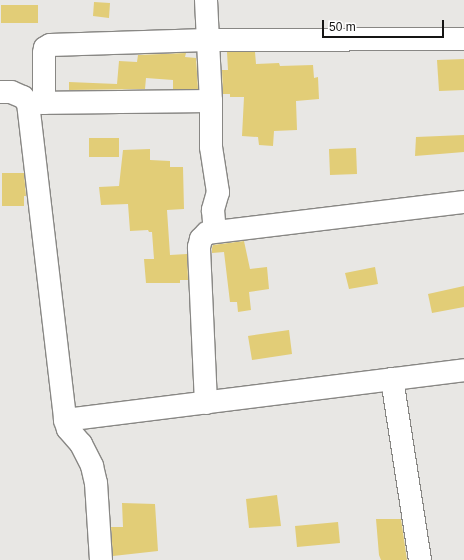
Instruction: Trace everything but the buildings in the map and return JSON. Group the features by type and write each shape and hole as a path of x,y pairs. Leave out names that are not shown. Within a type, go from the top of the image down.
{"street":[{"path":"206,0 211,101 211,147 218,192 213,210 216,231"},
{"path":"100,560 96,483 86,452 68,429 65,420 36,103 45,48 50,45 207,40 464,39"},
{"path":"0,92 17,94 36,103 211,101"},
{"path":"206,403 199,247 201,239 207,233 464,202"},
{"path":"65,420 464,370"},
{"path":"392,379 420,560"}]}
